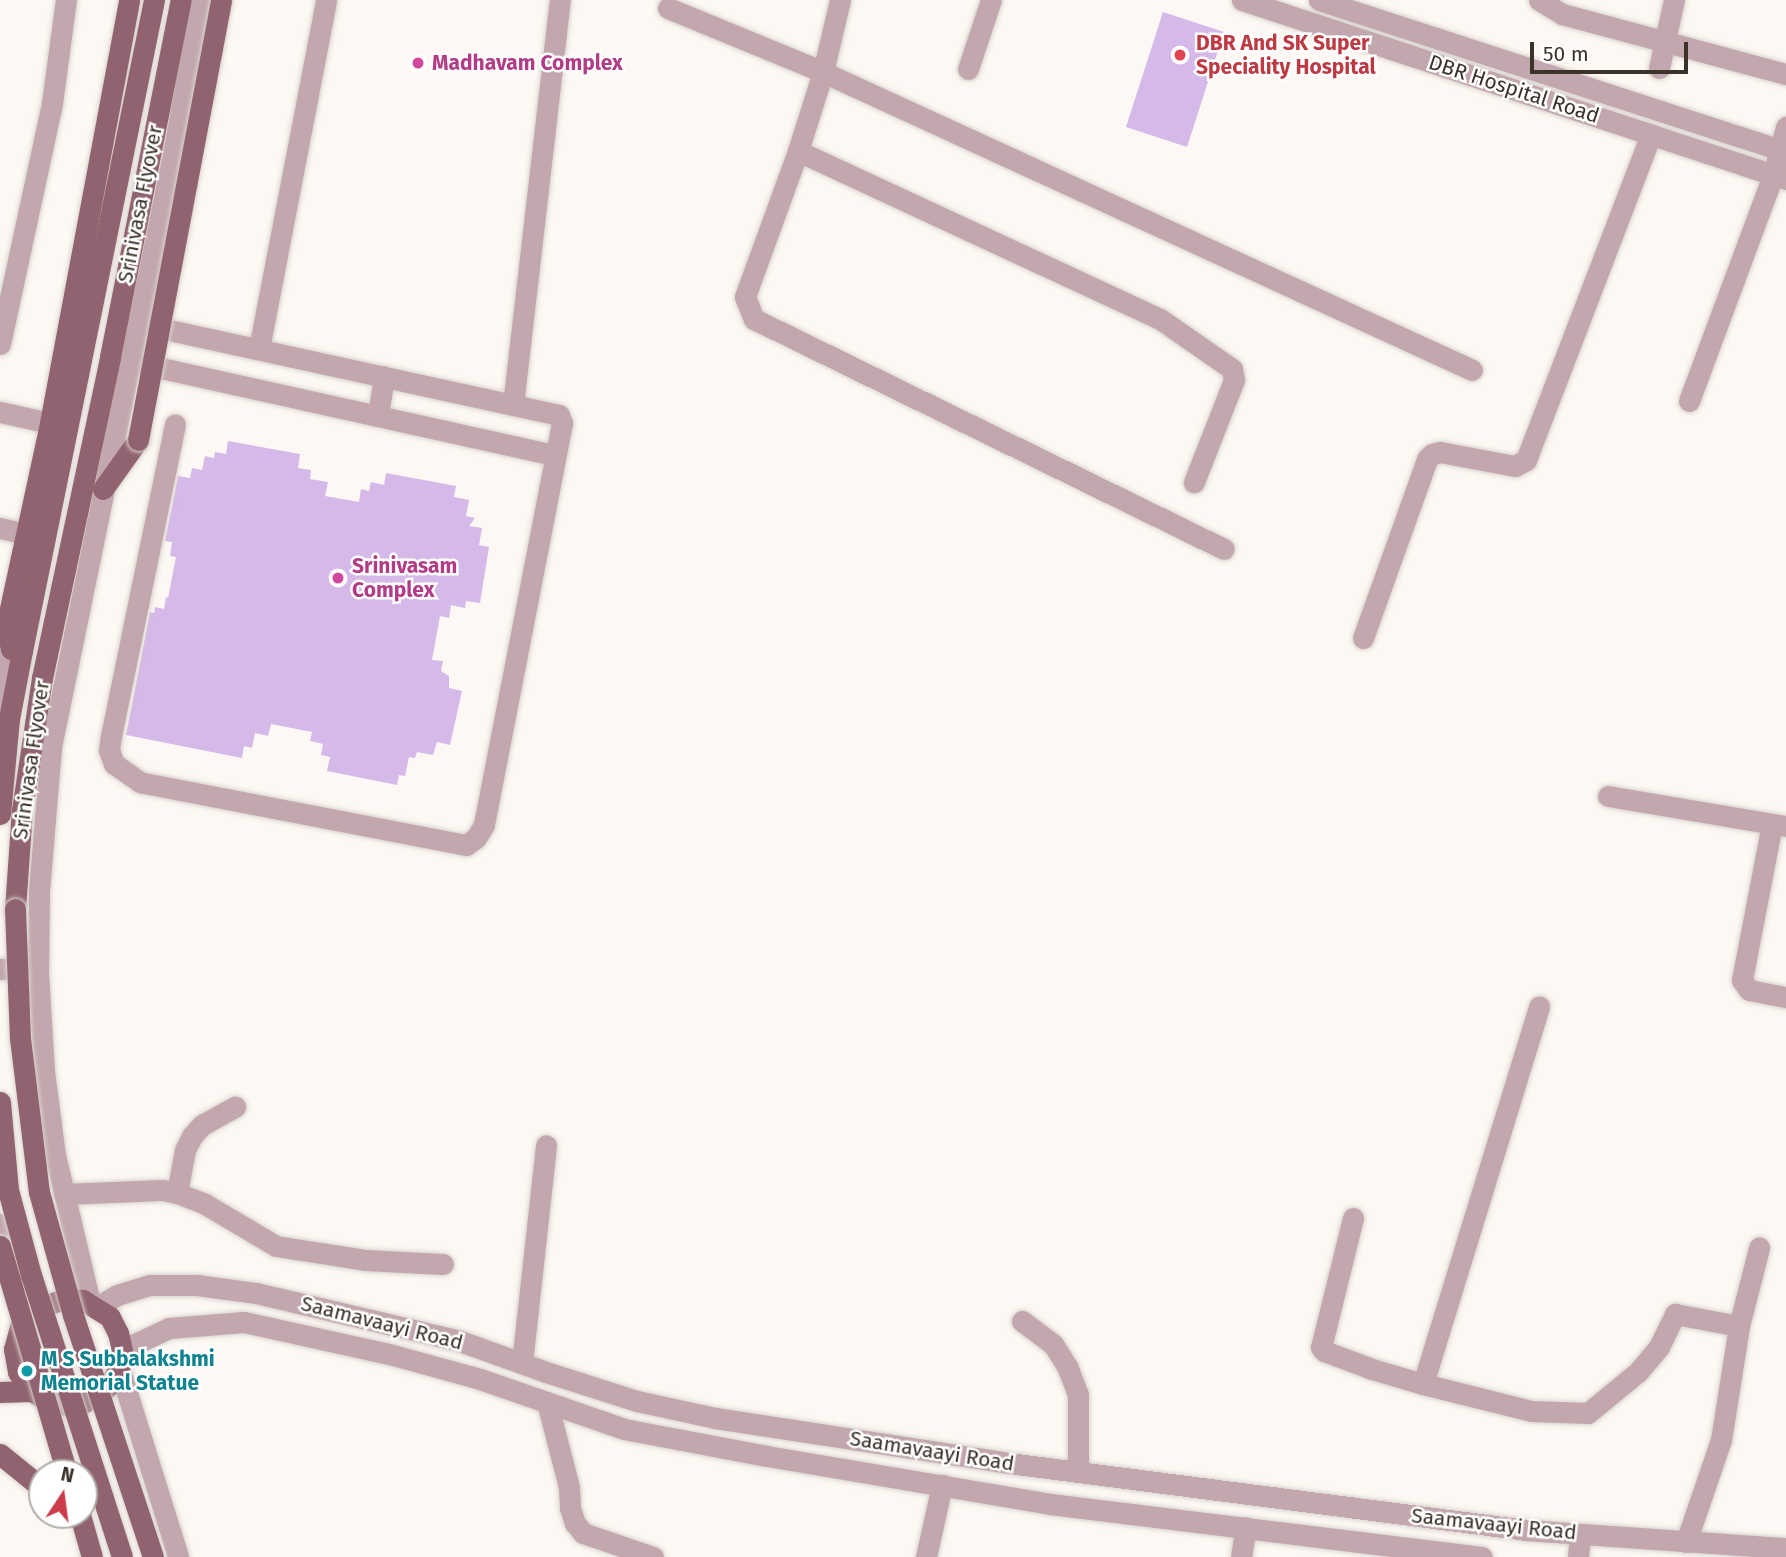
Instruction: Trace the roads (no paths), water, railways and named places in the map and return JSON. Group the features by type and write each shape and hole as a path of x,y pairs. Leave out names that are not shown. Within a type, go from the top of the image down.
{"main road":[{"path":"6,660 6,627 50,423 129,0"},
{"name":"Srinivasa Flyover","path":"0,814 9,719 16,681 154,0"},
{"name":"Srinivasa Flyover","path":"153,1557 73,1315 39,1192 20,1038 15,909 22,810 42,678 110,357 181,0"},
{"path":"103,489 138,440 221,0"},
{"path":"0,1102 8,1190 28,1263 122,1557"},
{"path":"0,1246 63,1459"},
{"path":"0,1392 40,1396 65,1405 83,1403 99,1395 111,1383 120,1359 118,1333 110,1317 94,1305 66,1298 45,1304 35,1309 12,1337 19,1372 40,1396"},
{"path":"0,1454 28,1477"},
{"path":"85,1529 92,1557"}],"street":[{"path":"0,344 52,103 66,0"},
{"path":"0,700 6,660 83,312 146,0"},
{"path":"94,1305 55,1155 44,1071 38,968 38,891 51,747 173,154 201,0"},
{"path":"259,349 326,0"},
{"path":"513,405 561,0"},
{"path":"840,0 823,72 798,151 745,297 754,319 1224,549"},
{"path":"968,69 991,0"},
{"name":"DBR Hospital Road","path":"1242,0 1779,177"},
{"name":"DBR Hospital Road","path":"1319,0 1783,151"},
{"path":"1539,0 1562,14 1786,74"},
{"path":"1659,68 1674,0"},
{"path":"668,8 823,72 1472,370"},
{"path":"1689,401 1779,177 1786,127"},
{"path":"1363,638 1432,454 1440,452 1515,466 1526,460 1651,134"},
{"path":"798,151 1160,319 1231,369 1234,380 1194,482"},
{"path":"137,323 559,415 562,422 484,825 476,838 466,845 140,782 114,764 109,750 111,736 175,425"},
{"path":"129,361 555,455"},
{"path":"378,415 384,376"},
{"path":"0,412 50,423"},
{"path":"0,528 27,534"},
{"path":"1608,796 1779,825 1742,980 1749,990 1786,998"},
{"path":"0,945 38,942"},
{"path":"0,969 38,968"},
{"path":"1423,1384 1539,1006"},
{"path":"177,1193 185,1150 192,1136 202,1125 235,1107"},
{"path":"522,1363 546,1145"},
{"path":"64,1194 162,1190 205,1204 276,1246 365,1260 443,1264"},
{"path":"1353,1218 1321,1347 1324,1351 1372,1369 1423,1384 1531,1411 1588,1413 1638,1372 1659,1348 1675,1314 1739,1326"},
{"path":"0,1224 12,1337"},
{"path":"1686,1542 1721,1440 1739,1326 1759,1248"},
{"name":"Saamavaayi Road","path":"94,1305 150,1285 208,1286 256,1293 460,1340 637,1401 715,1418 1079,1472 1526,1530 1786,1548"},
{"path":"1023,1321 1053,1343 1067,1366 1078,1394 1079,1472"},
{"name":"Saamavaayi Road","path":"120,1359 169,1328 244,1322 393,1355 480,1379 624,1429 1050,1504 1482,1557"},
{"path":"120,1359 178,1557"},
{"path":"40,1396 67,1459"},
{"path":"547,1402 569,1487 570,1508 575,1523 583,1533 653,1557"},
{"path":"926,1557 942,1485"},
{"path":"1241,1557 1247,1527"},
{"path":"88,1529 102,1557"},
{"path":"1578,1557 1580,1534"}],"place":[{"name":"DBR And SK Super Speciality Hospital","path":"1180,55"},
{"name":"Madhavam Complex","path":"418,63"},
{"name":"Srinivasam Complex","path":"338,578"},
{"name":"M S Subbalakshmi Memorial Statue","path":"27,1371"}]}
